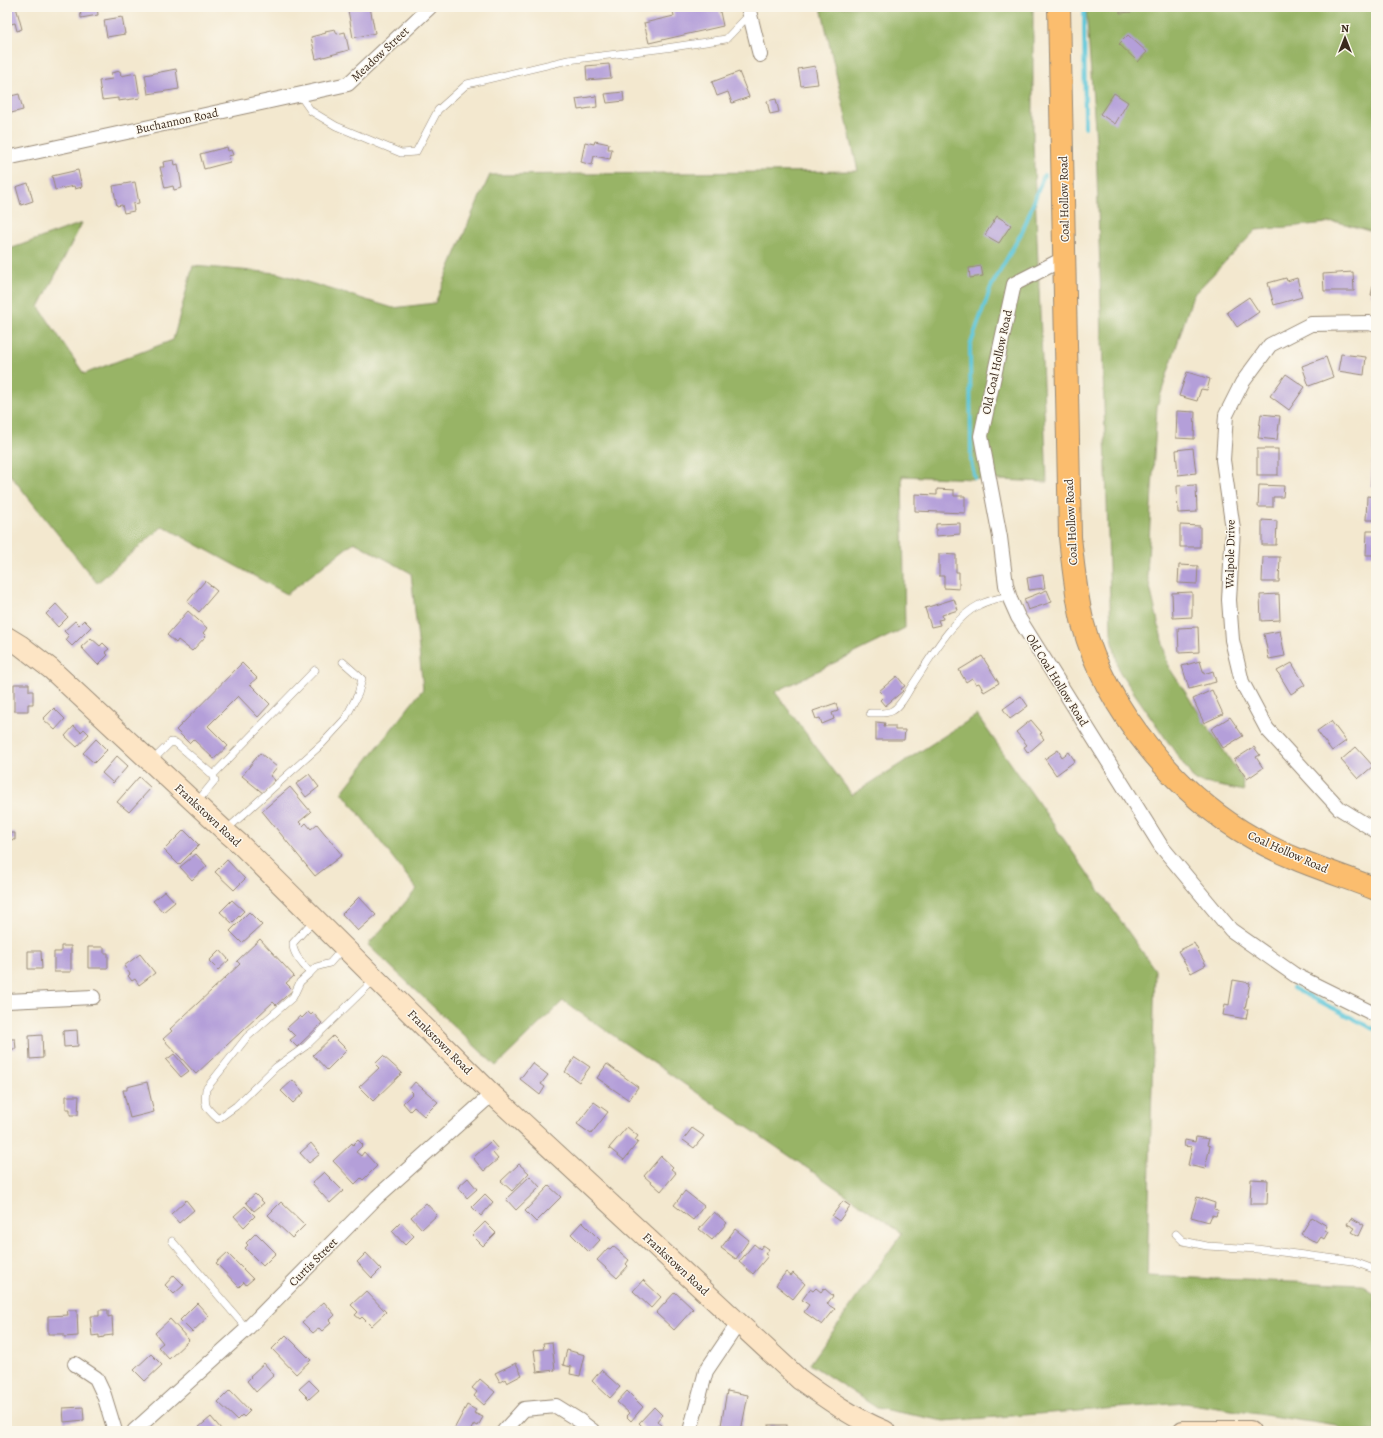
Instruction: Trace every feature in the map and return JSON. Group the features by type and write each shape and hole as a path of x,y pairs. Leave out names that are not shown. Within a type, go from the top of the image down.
{"main road":[{"name":"Coal Hollow Road","path":"1059,7 1070,537 1074,579 1083,624 1095,659 1112,694 1138,733 1191,794 1223,819 1253,838 1288,855 1376,889"},
{"name":"Frankstown Road","path":"7,637 51,669 240,844 492,1094 799,1379 837,1406 868,1424 885,1431"},
{"path":"1183,1431 1250,1431"}],"street":[{"name":"Meadow Street","path":"348,84 430,7"},
{"path":"749,11 760,55"},
{"name":"Buchannon Road","path":"7,158 348,84"},
{"name":"Old Coal Hollow Road","path":"1065,258 1014,284 981,436 1000,537 1006,585 1009,596 1018,617 1161,846 1231,930 1295,975 1376,1015"},
{"name":"Walpole Drive","path":"1376,325 1370,323 1311,324 1270,345 1242,383 1226,415 1223,460 1233,529 1229,600 1232,640 1242,682 1267,729 1338,808 1376,831"},
{"path":"7,1000 93,997"},
{"name":"Curtis Street","path":"134,1431 246,1329 377,1197 492,1094"},
{"path":"690,1431 706,1371 739,1322"},
{"path":"75,1364 96,1378 104,1395 115,1431"},
{"path":"504,1431 524,1409 556,1406 593,1431"}],"lane":[{"path":"299,94 311,111 336,126 400,153 416,152 438,110 467,84 568,60 726,39 749,11"},
{"path":"870,713 886,713 892,712 895,709 944,638 955,624 970,611 979,605 1009,596"},
{"path":"225,831 322,744 345,719 358,694 362,679 342,662"},
{"path":"213,775 315,670"},
{"path":"151,762 171,742 176,743 213,775 216,780 195,803"},
{"path":"310,973 293,951 292,946 293,943 316,919"},
{"path":"344,947 330,963 316,967 300,982 294,996 247,1037 206,1089 204,1100 206,1107 218,1119 236,1106 276,1067 306,1046 375,978"},
{"path":"1176,1234 1183,1241 1207,1246 1257,1249 1352,1260 1376,1270"},
{"path":"172,1241 246,1329"}],"green space":[{"path":"821,7 1033,7 1033,142 1047,482 902,476 905,628 775,692 852,795 977,715 1155,970 1147,1276 1363,1285 1376,1294 1376,1431 1342,1431 1337,1426 1185,1403 944,1421 877,1408 810,1364 902,1233 563,1001 496,1066 368,945 417,889 342,792 423,689 411,573 354,542 287,594 163,526 97,583 7,471 7,250 82,223 39,307 84,374 173,340 193,266 277,273 393,308 435,303 490,175 858,171"},
{"path":"1086,7 1376,7 1376,233 1338,222 1256,230 1193,295 1157,406 1147,574 1168,666 1242,778 1244,791 1195,781 1119,671 1111,633 1096,141"}],"building":[{"path":"7,7 16,7 22,29 17,31 15,23 7,25"},
{"path":"80,7 97,7 98,15 81,18"},
{"path":"370,7 375,33 353,38 348,10"},
{"path":"672,7 719,7 723,26 649,43 644,23 674,16"},
{"path":"1119,7 1132,7 1132,12 1120,13"},
{"path":"122,17 125,34 107,37 104,20"},
{"path":"335,29 337,34 345,32 349,50 316,59 311,37 326,33 325,31"},
{"path":"1128,35 1147,52 1138,62 1119,44"},
{"path":"609,64 611,78 587,80 586,66"},
{"path":"815,66 818,84 801,86 798,69"},
{"path":"176,69 179,89 148,94 145,75"},
{"path":"120,71 121,76 136,73 140,98 118,101 118,98 102,100 99,81 112,79 111,73"},
{"path":"739,72 749,97 732,103 728,92 717,96 712,82"},
{"path":"623,92 624,101 607,103 605,94"},
{"path":"1114,93 1128,102 1115,124 1100,114"},
{"path":"19,94 23,110 7,114 7,97"},
{"path":"596,96 597,107 578,110 576,99"},
{"path":"776,99 779,112 770,114 767,101"},
{"path":"595,141 609,144 608,149 612,149 610,159 594,156 592,165 581,162 585,142 594,144"},
{"path":"227,147 228,151 231,150 233,155 228,156 230,162 204,169 200,154"},
{"path":"174,160 175,165 178,164 182,188 174,190 173,186 165,188 160,167 164,167 163,162"},
{"path":"78,170 82,187 75,189 74,186 55,190 52,176"},
{"path":"135,182 139,203 133,204 134,211 124,213 122,205 117,206 113,186"},
{"path":"28,183 33,201 21,205 16,187"},
{"path":"997,216 1011,225 999,243 985,235"},
{"path":"981,266 983,276 970,278 969,268"},
{"path":"1353,272 1354,291 1324,291 1323,274"},
{"path":"1375,277 1376,278 1376,296 1371,295"},
{"path":"1286,278 1287,281 1297,278 1302,297 1274,305 1268,283"},
{"path":"1249,297 1259,312 1237,327 1227,312"},
{"path":"1341,354 1366,357 1364,375 1338,371"},
{"path":"1326,357 1333,377 1309,386 1302,366"},
{"path":"1187,372 1210,379 1207,390 1201,389 1197,401 1179,396"},
{"path":"1286,374 1305,387 1289,410 1270,396"},
{"path":"1177,411 1195,412 1194,439 1176,438"},
{"path":"1261,414 1280,416 1277,440 1258,438"},
{"path":"1374,428 1376,428 1376,452 1373,452"},
{"path":"1193,448 1196,473 1178,475 1176,450"},
{"path":"1257,449 1278,449 1278,475 1257,475"},
{"path":"1372,462 1376,462 1376,486 1371,486"},
{"path":"1196,485 1197,512 1178,513 1177,486"},
{"path":"1259,485 1284,486 1283,497 1273,497 1273,507 1258,507"},
{"path":"937,489 954,490 954,496 965,496 965,513 915,511 915,494 937,495"},
{"path":"1367,496 1376,497 1376,520 1366,520"},
{"path":"1262,520 1277,521 1276,545 1262,545"},
{"path":"960,523 960,534 936,536 936,524"},
{"path":"1180,525 1200,526 1200,547 1180,547"},
{"path":"1367,531 1376,531 1376,555 1366,555"},
{"path":"939,554 956,555 956,572 959,572 959,589 944,588 944,576 939,576"},
{"path":"1263,557 1280,557 1279,582 1262,582"},
{"path":"1179,565 1198,566 1197,584 1178,583"},
{"path":"1043,575 1045,588 1029,590 1027,578"},
{"path":"205,581 217,591 199,612 187,602"},
{"path":"1047,590 1052,602 1028,610 1024,599"},
{"path":"1192,592 1192,617 1173,618 1172,593"},
{"path":"1279,594 1280,620 1261,621 1260,595"},
{"path":"954,599 958,610 942,615 943,619 938,620 940,625 931,627 925,608"},
{"path":"56,604 68,617 58,627 46,614"},
{"path":"188,611 207,628 203,633 206,636 192,651 178,640 176,643 167,635"},
{"path":"84,620 91,627 72,646 66,640 69,636 64,631 75,621 79,625"},
{"path":"1198,627 1199,652 1179,653 1178,628"},
{"path":"1280,631 1285,656 1269,659 1264,634"},
{"path":"91,638 100,646 103,643 109,649 105,652 108,655 98,665 81,647"},
{"path":"982,656 999,683 984,692 979,683 976,684 972,678 966,682 959,670"},
{"path":"1200,661 1204,674 1213,671 1216,682 1189,689 1182,666"},
{"path":"242,663 257,678 250,684 270,704 258,717 238,696 208,726 228,746 214,759 193,739 189,743 176,730"},
{"path":"1292,663 1305,685 1291,694 1277,671"},
{"path":"897,676 905,686 901,689 903,691 885,706 880,700 884,696 879,691"},
{"path":"14,684 29,684 29,691 33,691 33,704 28,704 28,711 14,711"},
{"path":"1212,690 1223,714 1204,723 1193,699"},
{"path":"1021,696 1028,706 1010,719 1003,709"},
{"path":"836,703 838,711 832,713 834,719 822,724 820,718 816,719 813,711"},
{"path":"54,708 65,719 55,730 43,719"},
{"path":"1230,717 1243,736 1223,748 1211,729"},
{"path":"1031,720 1042,733 1040,734 1044,739 1028,753 1024,747 1027,745 1016,732"},
{"path":"1331,721 1346,741 1332,751 1317,731"},
{"path":"876,722 885,723 884,726 895,726 895,730 905,730 904,740 876,740"},
{"path":"74,726 81,732 84,729 89,734 77,747 65,736"},
{"path":"96,739 107,750 94,763 83,753"},
{"path":"1254,747 1260,755 1256,757 1263,768 1247,779 1234,760"},
{"path":"1356,747 1373,766 1358,779 1341,760"},
{"path":"1058,750 1062,757 1069,752 1075,761 1056,775 1045,759"},
{"path":"260,753 277,767 270,776 275,780 264,794 242,776"},
{"path":"117,756 128,766 113,783 102,773"},
{"path":"309,774 319,787 306,797 296,784"},
{"path":"139,777 151,788 129,812 117,802"},
{"path":"290,787 311,812 299,822 303,826 306,823 311,829 317,824 342,855 315,876 262,811"},
{"path":"7,827 9,827 9,833 15,833 15,840 7,839"},
{"path":"184,830 199,845 179,865 164,850"},
{"path":"196,854 207,866 192,880 180,867"},
{"path":"227,860 245,879 234,890 215,872"},
{"path":"165,891 175,902 163,912 153,901"},
{"path":"359,897 376,915 358,931 342,914"},
{"path":"232,900 244,911 232,923 220,912"},
{"path":"249,912 262,925 242,943 230,931"},
{"path":"260,939 294,976 286,983 293,990 276,1005 273,1002 196,1074 163,1039 172,1031 170,1029 240,964 237,961"},
{"path":"1194,943 1206,965 1191,973 1178,951"},
{"path":"61,946 71,946 71,972 54,972 54,952 61,952"},
{"path":"88,947 104,947 104,953 108,953 108,968 88,968"},
{"path":"220,950 229,960 218,970 209,961"},
{"path":"28,951 41,951 42,969 28,969"},
{"path":"140,954 155,973 139,985 135,979 132,981 128,976 130,974 124,966"},
{"path":"1233,980 1250,983 1245,1009 1248,1009 1246,1019 1223,1015 1225,1004 1229,1005"},
{"path":"308,1012 311,1015 313,1013 322,1023 297,1047 290,1040 295,1036 287,1028 300,1016 302,1018"},
{"path":"77,1030 78,1046 64,1047 63,1031"},
{"path":"7,1033 10,1033 10,1039 15,1039 16,1049 7,1049"},
{"path":"42,1035 43,1058 30,1059 29,1036"},
{"path":"333,1036 347,1050 327,1070 313,1055"},
{"path":"174,1054 189,1071 181,1077 166,1060"},
{"path":"383,1056 402,1073 373,1101 359,1087 379,1068 375,1064"},
{"path":"575,1057 590,1067 579,1082 565,1072"},
{"path":"532,1063 548,1075 541,1084 545,1087 540,1095 520,1079"},
{"path":"607,1064 638,1087 629,1100 597,1078"},
{"path":"293,1080 304,1093 293,1103 281,1091"},
{"path":"147,1082 154,1112 130,1118 123,1090 127,1090 127,1087"},
{"path":"415,1082 438,1102 424,1116 414,1107 410,1111 403,1103 413,1093 409,1089"},
{"path":"66,1096 79,1096 78,1115 70,1115 70,1109 66,1109"},
{"path":"594,1102 608,1112 591,1134 577,1124"},
{"path":"627,1127 638,1136 635,1140 638,1142 624,1160 609,1148"},
{"path":"692,1128 704,1136 694,1148 683,1140"},
{"path":"1196,1137 1209,1139 1207,1145 1210,1146 1205,1169 1188,1165 1192,1147 1184,1146 1185,1140 1195,1142"},
{"path":"358,1140 363,1145 356,1152 361,1156 364,1152 377,1166 363,1180 361,1178 355,1184 333,1161 352,1143 353,1145"},
{"path":"491,1141 498,1149 493,1153 498,1159 484,1171 473,1158"},
{"path":"311,1143 320,1154 309,1163 300,1153"},
{"path":"661,1156 673,1167 671,1169 676,1173 661,1191 644,1176"},
{"path":"519,1164 529,1173 512,1191 501,1181"},
{"path":"324,1172 343,1191 330,1203 312,1183"},
{"path":"530,1176 540,1187 516,1210 506,1199"},
{"path":"468,1178 477,1189 467,1198 458,1187"},
{"path":"1251,1179 1268,1180 1267,1204 1250,1204"},
{"path":"549,1186 561,1197 536,1222 525,1211"},
{"path":"685,1191 704,1206 693,1220 674,1205"},
{"path":"255,1194 264,1203 254,1211 246,1202"},
{"path":"485,1194 493,1202 481,1216 472,1207"},
{"path":"1197,1197 1215,1203 1214,1209 1218,1210 1216,1216 1212,1215 1209,1222 1191,1217"},
{"path":"186,1200 194,1210 179,1223 171,1214"},
{"path":"843,1201 850,1206 839,1221 832,1216"},
{"path":"281,1202 305,1225 292,1238 268,1215"},
{"path":"426,1203 437,1215 422,1229 411,1217"},
{"path":"245,1206 255,1216 244,1227 234,1216"},
{"path":"714,1212 727,1223 712,1240 699,1229"},
{"path":"1312,1217 1327,1226 1325,1230 1328,1232 1324,1239 1321,1237 1317,1243 1301,1234"},
{"path":"1351,1218 1364,1225 1359,1236 1352,1232 1355,1228 1347,1224"},
{"path":"401,1222 414,1236 405,1245 392,1231"},
{"path":"485,1222 496,1233 483,1246 472,1235"},
{"path":"582,1222 600,1240 589,1252 571,1234"},
{"path":"735,1229 749,1240 736,1259 721,1248"},
{"path":"256,1233 276,1253 263,1266 245,1248 248,1245 246,1243"},
{"path":"754,1244 760,1249 763,1245 769,1249 765,1254 768,1256 753,1274 739,1262"},
{"path":"613,1246 629,1260 626,1264 628,1266 617,1278 597,1260 608,1248 610,1249"},
{"path":"227,1253 253,1279 246,1285 244,1282 239,1287 216,1263"},
{"path":"366,1253 381,1269 372,1278 357,1262"},
{"path":"786,1272 791,1276 793,1273 805,1284 793,1299 776,1285"},
{"path":"174,1275 184,1285 174,1294 165,1285"},
{"path":"643,1280 661,1297 651,1308 633,1291"},
{"path":"816,1288 821,1292 824,1288 833,1296 827,1304 835,1309 822,1325 804,1312 809,1305 802,1300 810,1289 813,1291"},
{"path":"366,1291 386,1312 371,1326 362,1317 360,1319 355,1315 358,1312 351,1305"},
{"path":"675,1292 693,1309 674,1330 656,1313"},
{"path":"324,1302 335,1315 329,1321 331,1323 322,1331 319,1328 313,1333 302,1322"},
{"path":"197,1303 209,1316 192,1332 180,1320"},
{"path":"67,1310 77,1310 78,1336 64,1337 64,1334 48,1334 48,1316 68,1315"},
{"path":"99,1310 108,1310 108,1317 112,1316 113,1335 99,1338 99,1335 92,1336 90,1316 99,1316"},
{"path":"170,1319 189,1340 169,1359 158,1347 163,1343 155,1333"},
{"path":"286,1335 311,1360 296,1374 272,1349"},
{"path":"552,1342 555,1370 537,1372 534,1350 544,1349 543,1343"},
{"path":"567,1350 585,1355 580,1376 570,1374 571,1367 563,1365"},
{"path":"151,1354 162,1365 145,1381 134,1370"},
{"path":"264,1363 274,1375 256,1392 247,1381 251,1377 250,1376"},
{"path":"516,1363 522,1375 507,1383 505,1379 500,1382 495,1373"},
{"path":"601,1370 620,1387 610,1398 592,1381"},
{"path":"480,1379 495,1392 484,1405 474,1396 477,1392 472,1388"},
{"path":"309,1380 319,1390 309,1399 299,1389"},
{"path":"230,1390 250,1411 244,1417 242,1415 237,1420 218,1402"},
{"path":"627,1391 643,1407 631,1421 626,1416 629,1413 617,1402"},
{"path":"727,1391 748,1395 741,1431 720,1431"},
{"path":"467,1405 476,1410 474,1413 483,1417 478,1426 474,1424 470,1431 453,1431"},
{"path":"83,1407 84,1420 64,1422 63,1408"},
{"path":"654,1407 662,1415 657,1421 663,1426 658,1431 647,1431 639,1423"},
{"path":"211,1417 221,1429 219,1431 200,1431 198,1428"},
{"path":"769,1425 787,1425 787,1431 769,1431"}],"waterway":[{"path":"1084,7 1085,127"},
{"path":"975,478 971,462 970,346 991,287 1023,230 1044,175"},
{"path":"1293,988 1376,1030"}]}
